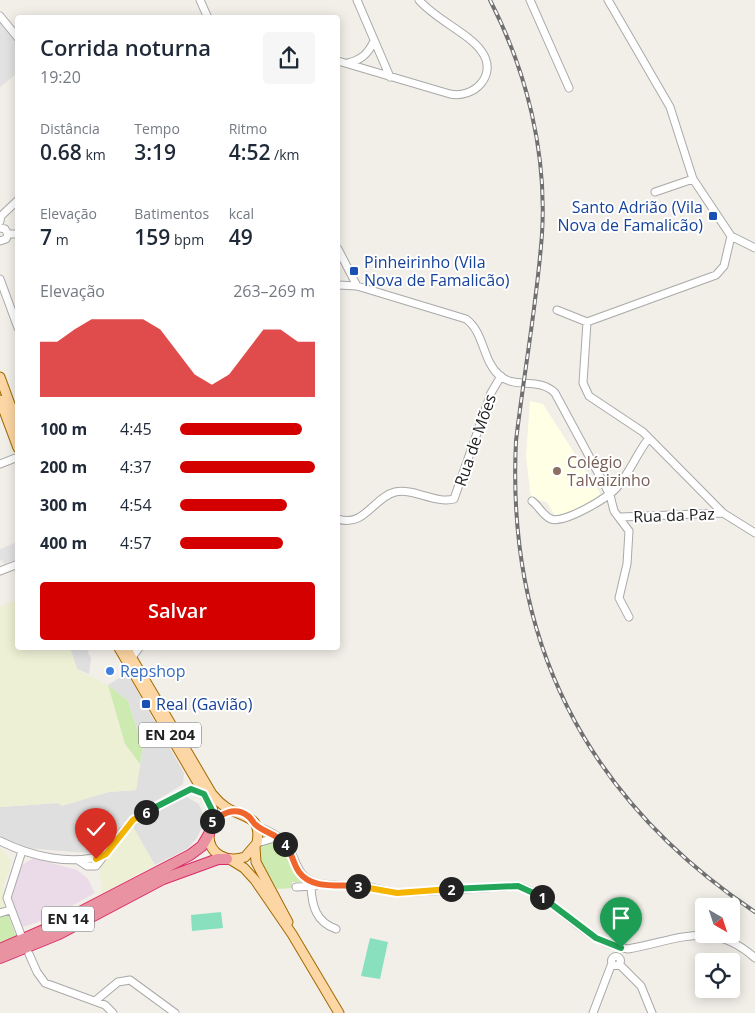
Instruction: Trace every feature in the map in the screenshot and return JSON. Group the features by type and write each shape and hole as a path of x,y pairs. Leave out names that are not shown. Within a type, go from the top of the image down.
{"highway":[{"name":"EN 14","path":"0,949 55,925 190,855 202,846 210,830"},
{"name":"EN 14","path":"0,958 59,934 163,879 218,859 229,860"}],"main road":[{"path":"0,378 15,418"},
{"path":"0,400 15,440"},
{"name":"EN 204","path":"120,650 213,812 210,830"},
{"name":"EN 204","path":"127,650 212,794 218,802 235,811"},
{"path":"235,811 247,816 256,826 256,862 292,934 339,1013"},
{"name":"EN 14","path":"210,830 221,815 235,811"},
{"path":"210,830 212,847 221,857 250,874 292,934"},
{"name":"EN 14","path":"229,860 245,857 256,845"}],"street":[{"path":"200,0 207,15"},
{"path":"357,0 390,77"},
{"path":"340,61 456,95 475,90 486,77 486,62 477,47 437,18 419,0"},
{"path":"530,0 569,88"},
{"path":"608,0 670,107 693,179 731,236 755,248"},
{"path":"0,16 15,34"},
{"path":"347,63 361,59 369,51 374,41"},
{"path":"655,192 693,179"},
{"path":"8,234 0,226 1,216 15,203"},
{"path":"8,234 15,234"},
{"path":"0,241 6,239 8,234"},
{"path":"557,310 587,322 716,275 724,266 731,236"},
{"path":"340,253 356,286"},
{"path":"0,279 15,320"},
{"path":"340,285 356,286 466,319 475,327 490,364 501,376"},
{"path":"587,322 582,384 589,396 620,415 649,438 723,514 755,532"},
{"name":"Rua da Paz","path":"501,376 515,381 545,386 554,393 610,495 614,511 621,517 723,514"},
{"name":"Rua de Mões","path":"340,520 344,521 366,515 387,495 397,491 454,499 490,393 501,376"},
{"path":"532,501 540,507 545,516 553,520 563,520 610,495 618,487 634,457 649,438"},
{"path":"0,464 15,458"},
{"path":"621,517 629,531 630,546 619,598 629,617"},
{"path":"0,571 15,565"},
{"path":"132,657 137,650"},
{"path":"191,789 194,777"},
{"path":"0,841 22,851 78,860 87,866 106,854 122,832 138,816 191,789 204,794"},
{"path":"256,826 278,837 287,847 299,872 311,884 312,904 316,915 327,926 336,929"},
{"path":"256,845 267,838 278,837"},
{"path":"21,935 10,910 7,892 22,851"},
{"path":"296,887 319,884 352,886 397,893 518,886 536,893 596,938 610,945 628,949 688,937 717,935 736,943 755,958"},
{"path":"0,913 10,910"},
{"path":"610,945 616,961 641,986 652,1013"},
{"path":"592,1013 621,948"},
{"path":"29,954 37,972 45,982 105,1005 112,1013"},
{"path":"95,1001 118,982 130,980 175,1013"}],"shaded area":[{"path":"0,23 15,41 15,75 0,87"},
{"name":"Colégio Talvaizinho","path":"530,401 543,404 602,496 566,515 555,516 547,502 531,498 526,457"},
{"path":"15,543 15,560 4,564 2,560 0,561 0,549"},
{"path":"15,601 15,650 71,650 77,669 108,685 125,744 140,764 136,790 109,792 62,806 58,803 0,807 0,606"},
{"path":"71,650 89,650 91,658 89,674 77,669"},
{"path":"127,673 184,773 183,784 133,815 99,854 25,848 0,838 0,807 58,803 109,792 136,790 143,747 128,701 108,685"},
{"path":"185,796 199,804 205,819 203,826 196,839 187,849 155,865 133,827 142,818"},
{"path":"133,827 155,865 102,894 101,865"},
{"path":"0,847 11,860 10,870 4,884 5,909 0,911"},
{"path":"33,858 77,870 88,879 95,893 50,918 23,927 10,894 19,867"}],"green space":[{"path":"108,685 128,701 143,747 140,764 125,744"},
{"path":"273,841 282,849 294,872 302,882 292,882 292,888 277,889 259,859 262,843"},
{"path":"221,912 223,928 192,931 191,915"},
{"path":"8,914 16,936 0,945 0,916"},
{"path":"370,938 388,942 380,979 361,976"}],"railway":[{"path":"490,0 503,27 524,84 538,143 541,173 543,204 540,260 516,441 517,515 526,584 543,649 569,710 603,767 645,819 696,868 755,912"}],"place":[{"name":"Santo Adrião (Vila Nova de Famalicão)","path":"713,216"},
{"name":"Pinheirinho (Vila Nova de Famalicão)","path":"354,271"},
{"name":"Colégio Talvaizinho","path":"557,471"},
{"name":"Repshop","path":"110,671"},
{"name":"Real (Gavião)","path":"146,704"}],"route":[{"path":"96,859 106,854 122,832 138,816 191,789 204,794 212,807 214,816 212,825 221,815 228,812 241,812 252,820 256,826 267,830 283,841 299,872 311,882 397,893 518,886 544,898 596,938 621,948"}]}
